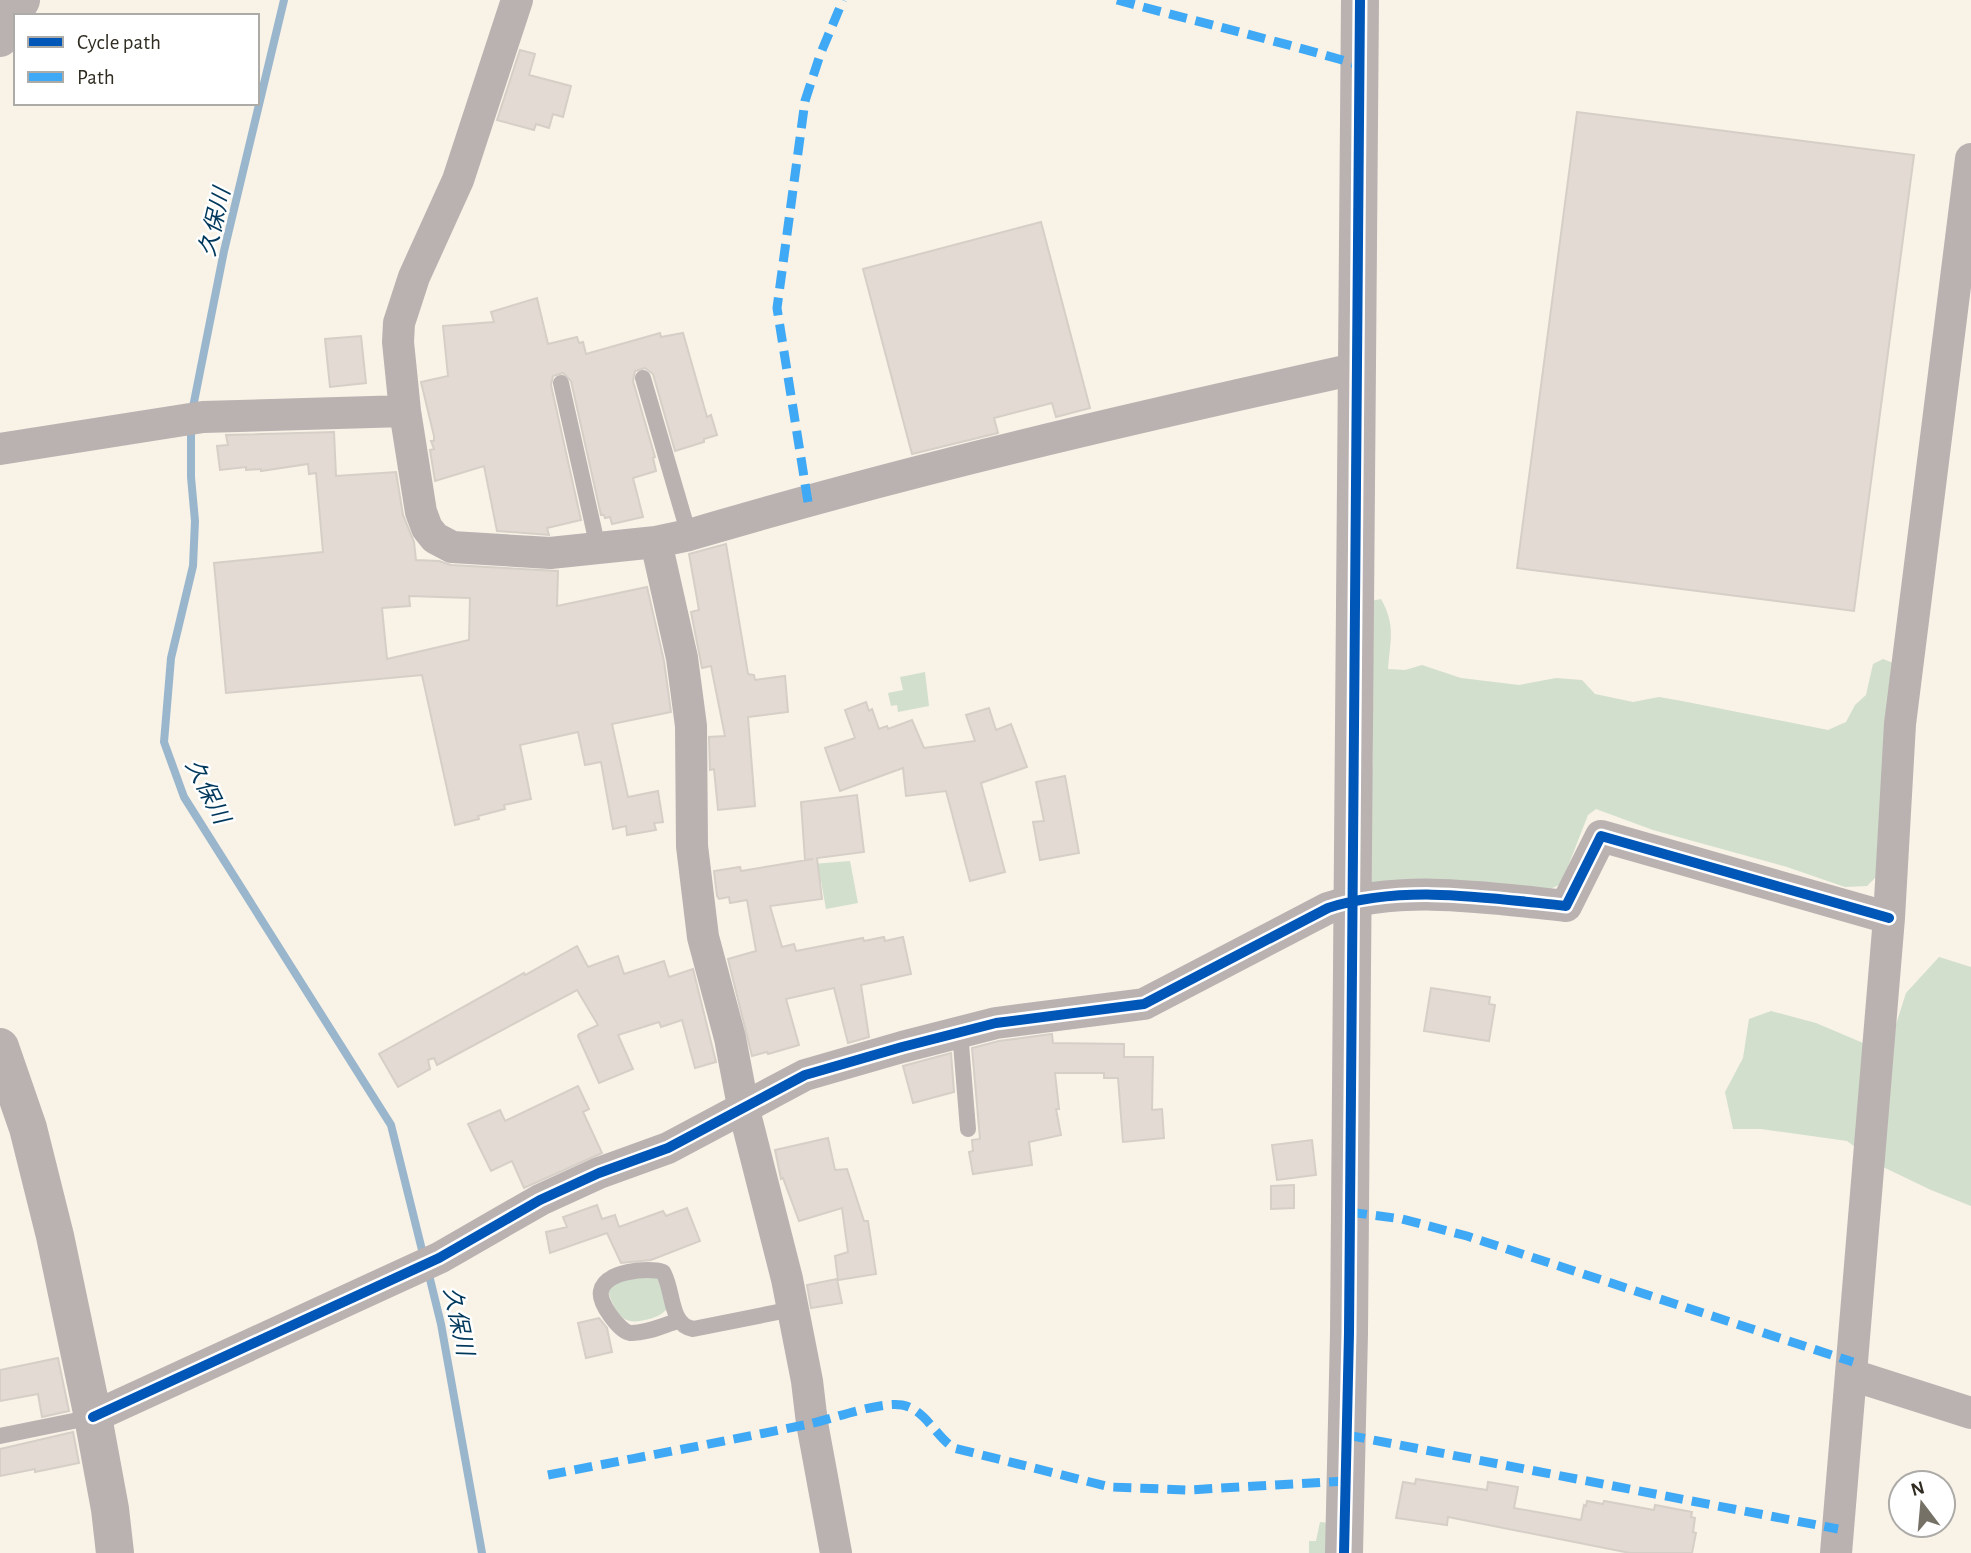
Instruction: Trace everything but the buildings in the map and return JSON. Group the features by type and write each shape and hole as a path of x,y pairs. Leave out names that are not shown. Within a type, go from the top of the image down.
{"street":[{"path":"0,38 20,0"},
{"path":"517,0 458,180 404,304 399,323 398,342 405,411 421,512 427,528 435,538 452,547 550,553 656,542 1136,417 1355,369"},
{"path":"1344,1553 1349,1319 1360,0"},
{"path":"1836,1553 1889,918 1900,724 1971,159"},
{"path":"0,449 202,417 405,411"},
{"path":"656,542 682,658 691,726 692,846 703,937 730,1038 743,1106 793,1309 836,1553"},
{"path":"93,1417 439,1258 540,1199 599,1173 668,1148 805,1075 996,1023 1144,1004 1328,908 1352,900 1380,895 1474,897 1566,906 1601,836 1889,918"},
{"path":"0,1047 28,1128 55,1236 93,1417 115,1553"},
{"path":"1852,1375 1971,1413"}],"lane":[{"path":"643,378 689,535"},
{"path":"561,383 598,548"},
{"path":"960,1032 968,1129"},
{"path":"678,1321 636,1333 626,1332 615,1323 608,1311 601,1297 601,1288 607,1280 640,1269 651,1268 663,1272 668,1279 678,1321 684,1328 693,1329 793,1309"},
{"path":"0,1436 93,1417"}],"green space":[{"path":"1381,599 1390,625 1388,669 1405,670 1422,665 1461,678 1519,685 1556,678 1582,680 1595,694 1633,702 1659,697 1828,730 1846,722 1855,705 1866,695 1873,664 1883,659 1893,663 1876,877 1867,886 1845,887 1787,867 1653,830 1596,809 1588,815 1561,884 1546,891 1371,887 1366,811 1373,762 1371,601"},
{"path":"925,672 929,706 898,712 897,705 891,706 888,693 903,690 900,677"},
{"path":"850,861 858,903 826,909 821,881 816,882 813,864"},
{"path":"1939,957 1971,967 1971,1206 1881,1166 1847,1141 1761,1129 1733,1129 1725,1092 1743,1058 1749,1019 1771,1011 1816,1023 1863,1043 1892,1037 1906,993"},
{"path":"644,1275 660,1279 667,1301 666,1310 645,1320 630,1321 620,1316 608,1292 619,1282"},
{"path":"1320,1522 1329,1523 1328,1553 1309,1553 1309,1541 1316,1541"}],"waterway":[{"name":"久保川","path":"259,105 284,0"},
{"name":"久保川","path":"192,412 224,251 259,105"},
{"name":"久保川","path":"191,425 191,477 195,521 193,566 171,658 164,742 184,797 391,1125 424,1258"},
{"name":"久保川","path":"428,1271 441,1324 482,1553"}],"marked path":[{"path":"808,502 777,308 805,101 820,55 843,0"},
{"path":"1117,0 1359,65"},
{"path":"1349,1212 1402,1219 1467,1236 1853,1362"},
{"path":"548,1475 809,1424 893,1404 910,1408 924,1417 954,1448 1110,1487 1188,1490 1345,1481"},
{"path":"1347,1435 1838,1529"}],"cycle path":[{"path":"1344,1553 1349,1333 1360,0"},
{"path":"93,1417 439,1258 540,1200 599,1173 668,1148 805,1075 996,1023 1144,1004 1328,908 1386,896 1416,895 1477,897 1566,906 1601,836 1889,918"}]}
